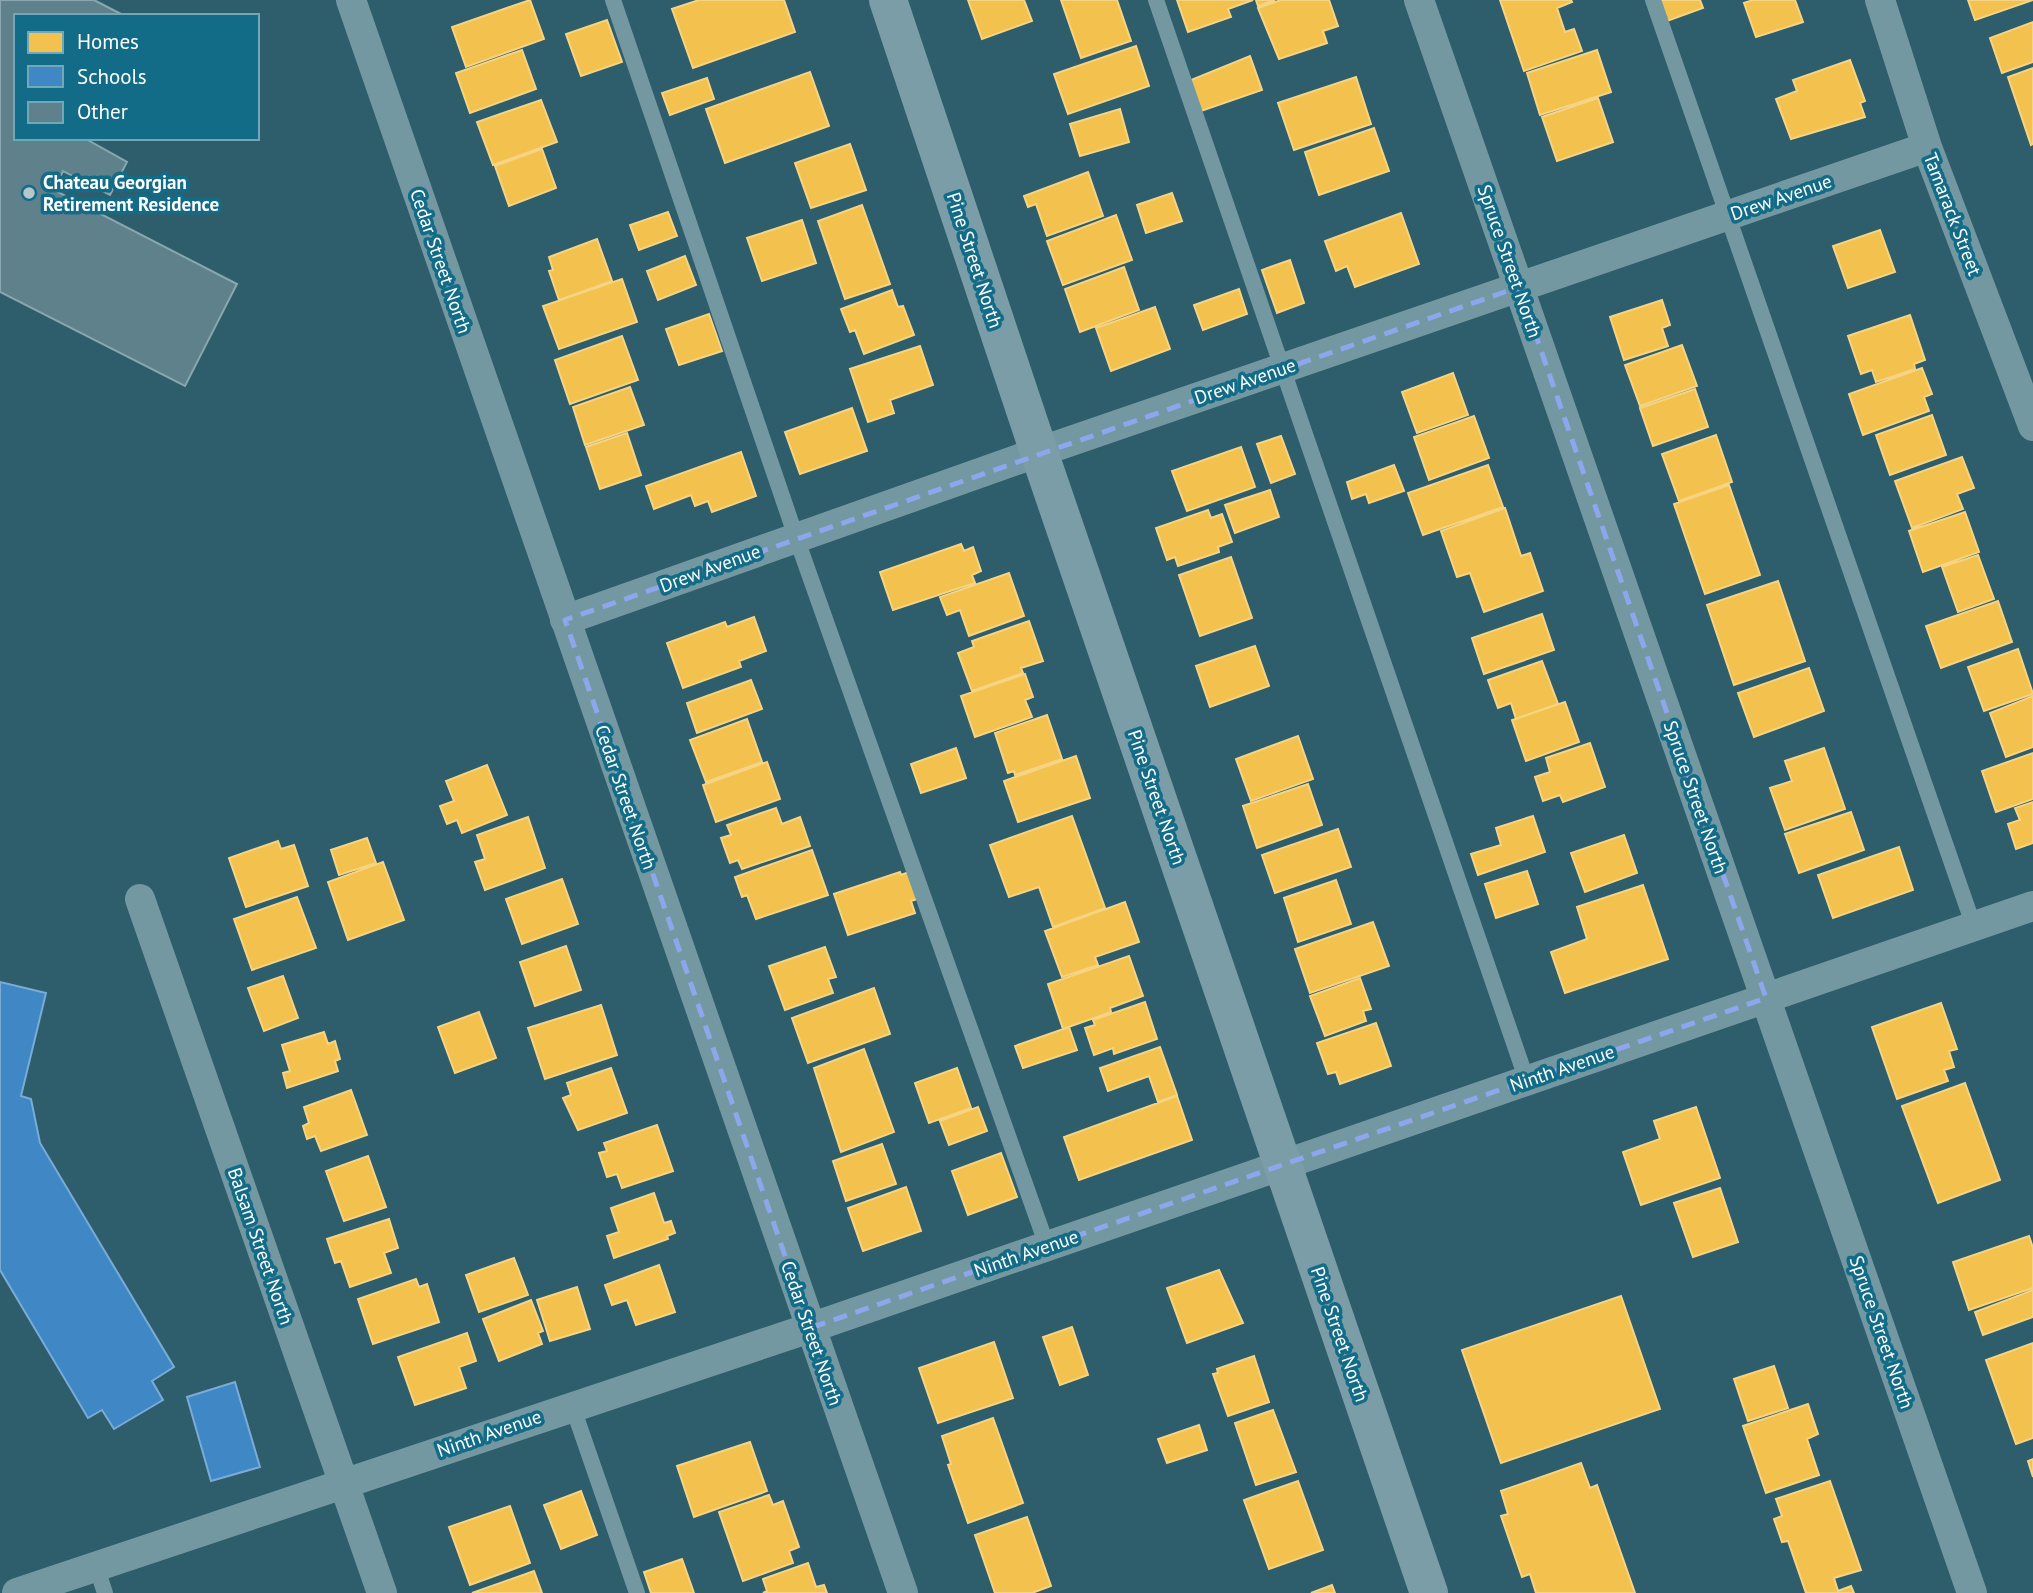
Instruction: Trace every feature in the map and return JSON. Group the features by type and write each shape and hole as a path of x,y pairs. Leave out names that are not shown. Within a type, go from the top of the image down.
{"street":[{"name":"Cedar Street North","path":"351,0 903,1593"},
{"name":"Pine Street North","path":"888,0 1039,452 1429,1593"},
{"name":"Spruce Street North","path":"1419,0 1972,1593"},
{"name":"Tamarack Street","path":"1880,0 1927,147 2033,426"},
{"name":"Drew Avenue","path":"565,620 1039,452 1927,147"},
{"name":"Balsam Street North","path":"140,899 382,1593"},
{"name":"Ninth Avenue","path":"17,1593 101,1580 343,1483 810,1328 2033,906"}],"lane":[{"path":"613,0 796,537 1047,1246"},
{"path":"1156,0 1280,369 1527,1081"},
{"path":"1653,0 1974,927"},
{"path":"572,1405 637,1593"}],"highlighted area":[{"path":"1519,287 1766,998 810,1328 565,620"}],"building: Homes":[{"path":"530,0 544,39 466,67 452,27"},
{"path":"699,0 784,0 795,32 693,68 672,9"},
{"path":"968,0 1024,0 1032,21 982,39"},
{"path":"1061,0 1117,0 1131,41 1081,58"},
{"path":"1177,0 1253,0 1228,9 1231,17 1188,32"},
{"path":"1256,0 1275,0 1258,6"},
{"path":"1281,0 1329,0 1338,26 1323,31 1327,43 1279,59 1258,8"},
{"path":"1500,0 1571,0 1572,2 1557,8 1565,32 1574,29 1582,51 1524,71"},
{"path":"1660,0 1700,0 1703,8 1667,21"},
{"path":"1753,0 1795,0 1803,22 1756,37 1744,3"},
{"path":"1968,0 2033,0 1975,20"},
{"path":"607,20 622,62 581,76 566,34"},
{"path":"2033,22 2033,62 2002,73 1990,38"},
{"path":"1136,46 1149,86 1068,114 1054,74"},
{"path":"522,50 536,89 470,113 456,73"},
{"path":"1597,50 1611,92 1540,115 1527,73"},
{"path":"1250,56 1262,90 1201,111 1191,80"},
{"path":"1850,60 1865,101 1860,103 1865,117 1791,139 1776,99 1797,91 1793,80"},
{"path":"2033,68 2033,144 2031,145 2008,77"},
{"path":"810,72 829,126 725,163 706,109"},
{"path":"1356,77 1371,124 1294,150 1278,103"},
{"path":"707,78 714,99 670,115 662,93"},
{"path":"1598,98 1613,142 1557,161 1542,117"},
{"path":"541,100 557,142 493,165 477,122"},
{"path":"1120,109 1129,142 1080,156 1070,124"},
{"path":"1374,128 1389,171 1319,195 1305,152"},
{"path":"850,144 866,190 811,208 795,163"},
{"path":"542,149 556,188 509,206 495,166"},
{"path":"1088,172 1103,216 1047,236 1036,204 1028,207 1024,196"},
{"path":"1172,193 1182,221 1146,233 1137,205"},
{"path":"862,205 890,284 845,299 818,221"},
{"path":"668,212 677,236 639,250 630,225"},
{"path":"1401,213 1419,264 1355,287 1347,266 1336,271 1325,241"},
{"path":"1116,215 1132,260 1063,285 1047,241"},
{"path":"802,220 816,263 762,281 747,238"},
{"path":"1880,230 1895,272 1848,288 1833,246"},
{"path":"597,239 612,281 559,300 549,271 553,270 549,257"},
{"path":"685,256 696,285 658,300 647,271"},
{"path":"1290,260 1304,303 1277,313 1262,270"},
{"path":"1124,267 1139,310 1080,332 1065,289"},
{"path":"622,279 637,322 559,349 543,306"},
{"path":"1239,289 1247,314 1203,330 1194,305"},
{"path":"892,290 898,307 903,306 914,335 864,354 855,330 850,332 841,309"},
{"path":"1662,300 1670,325 1662,328 1668,346 1624,360 1610,317"},
{"path":"1155,307 1170,349 1111,371 1096,328"},
{"path":"709,314 722,351 679,365 666,329"},
{"path":"1910,315 1925,360 1914,364 1915,369 1876,382 1872,370 1861,374 1848,336"},
{"path":"622,336 638,380 570,404 555,360"},
{"path":"1682,345 1697,386 1640,406 1625,365"},
{"path":"920,346 933,385 890,400 894,413 868,422 850,369"},
{"path":"1922,368 1932,394 1924,397 1929,411 1863,435 1849,394"},
{"path":"1453,373 1468,415 1417,433 1402,392"},
{"path":"630,387 644,425 585,445 573,407"},
{"path":"1695,389 1708,427 1653,446 1640,408"},
{"path":"852,408 867,451 800,474 785,432"},
{"path":"1932,415 1946,455 1890,475 1876,435"},
{"path":"1474,416 1489,458 1429,480 1414,437"},
{"path":"627,433 641,475 600,489 586,447"},
{"path":"1716,435 1732,482 1679,501 1662,454"},
{"path":"1281,436 1295,474 1271,483 1257,444"},
{"path":"1241,447 1255,487 1187,511 1172,471"},
{"path":"741,452 756,496 712,512 708,501 695,506 691,495 654,509 646,486"},
{"path":"1962,457 1974,488 1957,494 1963,509 1912,528 1895,481"},
{"path":"1394,465 1404,491 1369,503 1366,494 1352,499 1347,482"},
{"path":"1488,465 1503,507 1423,535 1408,493"},
{"path":"1729,485 1760,575 1705,594 1674,504"},
{"path":"1270,490 1279,517 1235,533 1225,505"},
{"path":"1505,508 1521,556 1530,553 1543,591 1484,612 1470,573 1457,577 1441,531"},
{"path":"1208,510 1211,518 1222,514 1232,542 1218,547 1219,552 1178,566 1175,557 1167,560 1156,528"},
{"path":"1965,512 1979,552 1923,572 1909,531"},
{"path":"961,544 964,551 973,547 981,571 972,575 975,583 893,610 880,572"},
{"path":"1978,555 1994,599 1958,612 1942,567"},
{"path":"1231,557 1252,618 1200,636 1179,575"},
{"path":"1009,573 1024,616 969,636 960,610 947,615 940,597"},
{"path":"1778,581 1805,661 1734,685 1707,605"},
{"path":"1998,601 2012,642 1941,668 1926,626"},
{"path":"1542,614 1554,650 1484,674 1472,638"},
{"path":"754,617 766,651 739,661 741,667 683,688 667,643 725,622 727,627"},
{"path":"1029,621 1043,661 1021,668 1023,673 972,691 958,653 974,647 972,641"},
{"path":"1255,646 1269,686 1210,707 1196,666"},
{"path":"2018,649 2033,694 1984,711 1968,667"},
{"path":"1542,661 1558,704 1516,719 1511,703 1498,708 1488,680"},
{"path":"1809,668 1824,711 1754,737 1738,693"},
{"path":"1025,674 1033,697 1025,700 1032,717 975,737 961,696"},
{"path":"751,680 762,709 697,733 687,703"},
{"path":"2033,696 2033,747 2006,757 1990,713"},
{"path":"1565,702 1579,742 1526,761 1512,720"},
{"path":"1047,715 1062,759 1015,775 1014,771 1008,773 995,733"},
{"path":"747,719 762,762 706,782 690,740"},
{"path":"1298,736 1313,779 1251,801 1236,759"},
{"path":"1590,743 1605,787 1563,802 1560,795 1543,801 1535,777 1550,772 1546,758"},
{"path":"956,748 966,778 921,793 911,764"},
{"path":"1824,748 1845,809 1785,830 1770,788 1792,781 1785,761"},
{"path":"2033,753 2033,799 1996,812 1982,771"},
{"path":"1076,756 1090,798 1018,822 1004,781"},
{"path":"767,762 780,799 716,822 703,785"},
{"path":"487,765 507,815 462,833 457,820 447,824 440,806 454,801 446,781"},
{"path":"1308,784 1322,825 1257,848 1243,806"},
{"path":"2033,802 2033,843 2016,849 2008,824 2020,820 2015,808"},
{"path":"776,808 782,824 800,817 810,846 742,869 738,860 730,863 721,838 731,835 727,825"},
{"path":"1851,812 1864,850 1799,873 1785,834"},
{"path":"1072,816 1105,908 1053,927 1039,887 1009,897 990,845"},
{"path":"1533,816 1545,852 1478,875 1471,854 1501,845 1496,828"},
{"path":"528,817 545,868 485,890 475,862 485,859 477,835"},
{"path":"1338,829 1351,867 1275,893 1262,855"},
{"path":"1624,835 1637,873 1585,892 1571,853"},
{"path":"367,838 376,863 339,875 331,850"},
{"path":"278,841 281,849 294,845 308,886 246,907 229,858"},
{"path":"1899,847 1913,890 1833,918 1818,875"},
{"path":"812,850 828,895 756,919 747,895 742,897 735,877"},
{"path":"383,862 404,920 348,940 328,882"},
{"path":"1527,871 1538,904 1496,918 1485,884"},
{"path":"900,872 901,875 909,872 917,899 911,901 915,913 848,935 834,894"},
{"path":"562,879 578,924 522,944 506,899"},
{"path":"1336,880 1351,924 1298,942 1284,898"},
{"path":"1643,885 1668,959 1565,993 1551,952 1587,939 1577,907"},
{"path":"297,897 316,948 252,970 234,919"},
{"path":"1125,902 1139,942 1095,957 1098,965 1062,977 1045,931"},
{"path":"1373,922 1389,966 1310,993 1295,949"},
{"path":"566,946 581,990 535,1006 520,962"},
{"path":"825,947 836,977 828,979 833,993 785,1010 769,966"},
{"path":"1129,956 1143,996 1110,1008 1111,1012 1063,1029 1048,984"},
{"path":"283,976 298,1018 264,1031 248,988"},
{"path":"1360,978 1371,1009 1363,1011 1366,1021 1325,1036 1310,996"},
{"path":"874,988 890,1034 808,1063 792,1018"},
{"path":"1145,1002 1157,1039 1114,1054 1113,1048 1094,1055 1085,1028 1095,1025 1093,1020"},
{"path":"1941,1003 1957,1049 1949,1051 1954,1067 1944,1070 1948,1081 1897,1099 1872,1027"},
{"path":"601,1005 617,1055 545,1079 528,1028"},
{"path":"479,1012 496,1058 455,1073 438,1027"},
{"path":"1376,1023 1391,1066 1340,1084 1336,1072 1328,1074 1317,1043"},
{"path":"1069,1027 1077,1050 1023,1068 1015,1046"},
{"path":"324,1032 328,1044 335,1041 340,1059 335,1061 338,1071 287,1088 283,1073 290,1071 282,1045"},
{"path":"1160,1047 1177,1095 1158,1102 1149,1076 1108,1091 1100,1068"},
{"path":"864,1049 894,1132 841,1152 814,1068"},
{"path":"611,1068 627,1113 578,1130 563,1098 571,1095 567,1083"},
{"path":"957,1068 971,1108 929,1123 915,1083"},
{"path":"1965,1083 2000,1180 1938,1203 1902,1106"},
{"path":"351,1090 367,1135 321,1151 315,1136 307,1139 303,1126 309,1123 304,1107"},
{"path":"1177,1096 1192,1140 1079,1180 1064,1137"},
{"path":"978,1107 987,1131 949,1145 940,1121"},
{"path":"1696,1107 1720,1178 1641,1205 1623,1152 1660,1139 1654,1121"},
{"path":"657,1125 673,1171 622,1188 617,1174 607,1177 599,1153 607,1151 604,1143"},
{"path":"882,1144 896,1184 846,1201 833,1161"},
{"path":"1001,1153 1017,1197 968,1215 952,1171"},
{"path":"368,1156 386,1207 344,1221 326,1171"},
{"path":"906,1187 921,1231 863,1251 848,1208"},
{"path":"1720,1188 1738,1242 1693,1257 1674,1203"},
{"path":"654,1193 664,1223 671,1221 675,1233 667,1236 668,1239 614,1258 607,1236 619,1232 611,1208"},
{"path":"389,1219 398,1248 384,1253 391,1273 350,1287 341,1261 335,1263 327,1239"},
{"path":"2029,1236 2033,1248 2033,1288 1969,1310 1953,1262"},
{"path":"514,1258 528,1295 479,1312 466,1275"},
{"path":"659,1265 675,1312 636,1325 627,1300 612,1305 605,1285"},
{"path":"1219,1270 1243,1323 1187,1343 1167,1288"},
{"path":"416,1279 419,1287 427,1284 439,1322 373,1344 358,1299"},
{"path":"577,1287 590,1329 550,1341 537,1300"},
{"path":"2033,1290 2033,1317 1983,1335 1975,1312"},
{"path":"1621,1296 1660,1409 1501,1463 1462,1350"},
{"path":"531,1300 543,1331 538,1333 542,1344 499,1361 483,1319"},
{"path":"1072,1327 1088,1375 1060,1385 1043,1337"},
{"path":"467,1333 476,1361 459,1367 466,1388 415,1405 398,1357"},
{"path":"994,1342 1013,1398 938,1423 919,1368"},
{"path":"2033,1343 2033,1438 2016,1444 1986,1360"},
{"path":"1254,1356 1269,1402 1228,1416 1213,1374 1218,1373 1217,1369"},
{"path":"1774,1366 1788,1408 1748,1421 1734,1379"},
{"path":"1808,1404 1818,1434 1807,1439 1819,1475 1766,1493 1743,1426"},
{"path":"1273,1410 1296,1472 1256,1485 1235,1423"},
{"path":"993,1418 1023,1503 968,1523 948,1465 951,1464 942,1436"},
{"path":"1199,1425 1207,1450 1167,1463 1158,1439"},
{"path":"750,1442 767,1491 694,1517 677,1466"},
{"path":"2033,1459 2033,1477 2028,1461"},
{"path":"1581,1463 1590,1488 1597,1485 1635,1593 1536,1593 1530,1574 1522,1577 1501,1516 1508,1514 1501,1491"},
{"path":"1298,1481 1323,1550 1269,1569 1244,1500"},
{"path":"1830,1481 1861,1570 1834,1578 1838,1591 1851,1586 1854,1593 1806,1593 1788,1541 1782,1542 1774,1519 1782,1516 1776,1499"},
{"path":"581,1491 597,1535 561,1549 544,1505"},
{"path":"769,1495 773,1505 783,1501 799,1547 789,1551 793,1563 743,1581 719,1512"},
{"path":"510,1506 530,1563 470,1585 449,1527"},
{"path":"1027,1517 1051,1586 1032,1593 995,1593 975,1535"},
{"path":"682,1559 694,1593 651,1593 644,1572"},
{"path":"808,1563 816,1587 824,1585 827,1593 763,1593 767,1591 763,1579"},
{"path":"534,1571 542,1593 472,1593"},
{"path":"1332,1585 1335,1593 1311,1593"}],"building: Schools":[{"path":"0,982 46,993 21,1096 31,1099 40,1143 174,1367 152,1381 163,1400 114,1429 102,1410 88,1418 0,1270"},
{"path":"235,1382 260,1467 211,1481 187,1397"}],"building: Other":[{"name":"Chateau Georgian Retirement Residence","path":"0,0 94,0 121,14 14,14 14,140 88,140 127,162 110,195 63,171 54,190 237,284 185,386 0,292"}],"place":[{"name":"Chateau Georgian Retirement Residence","path":"29,193"}]}
